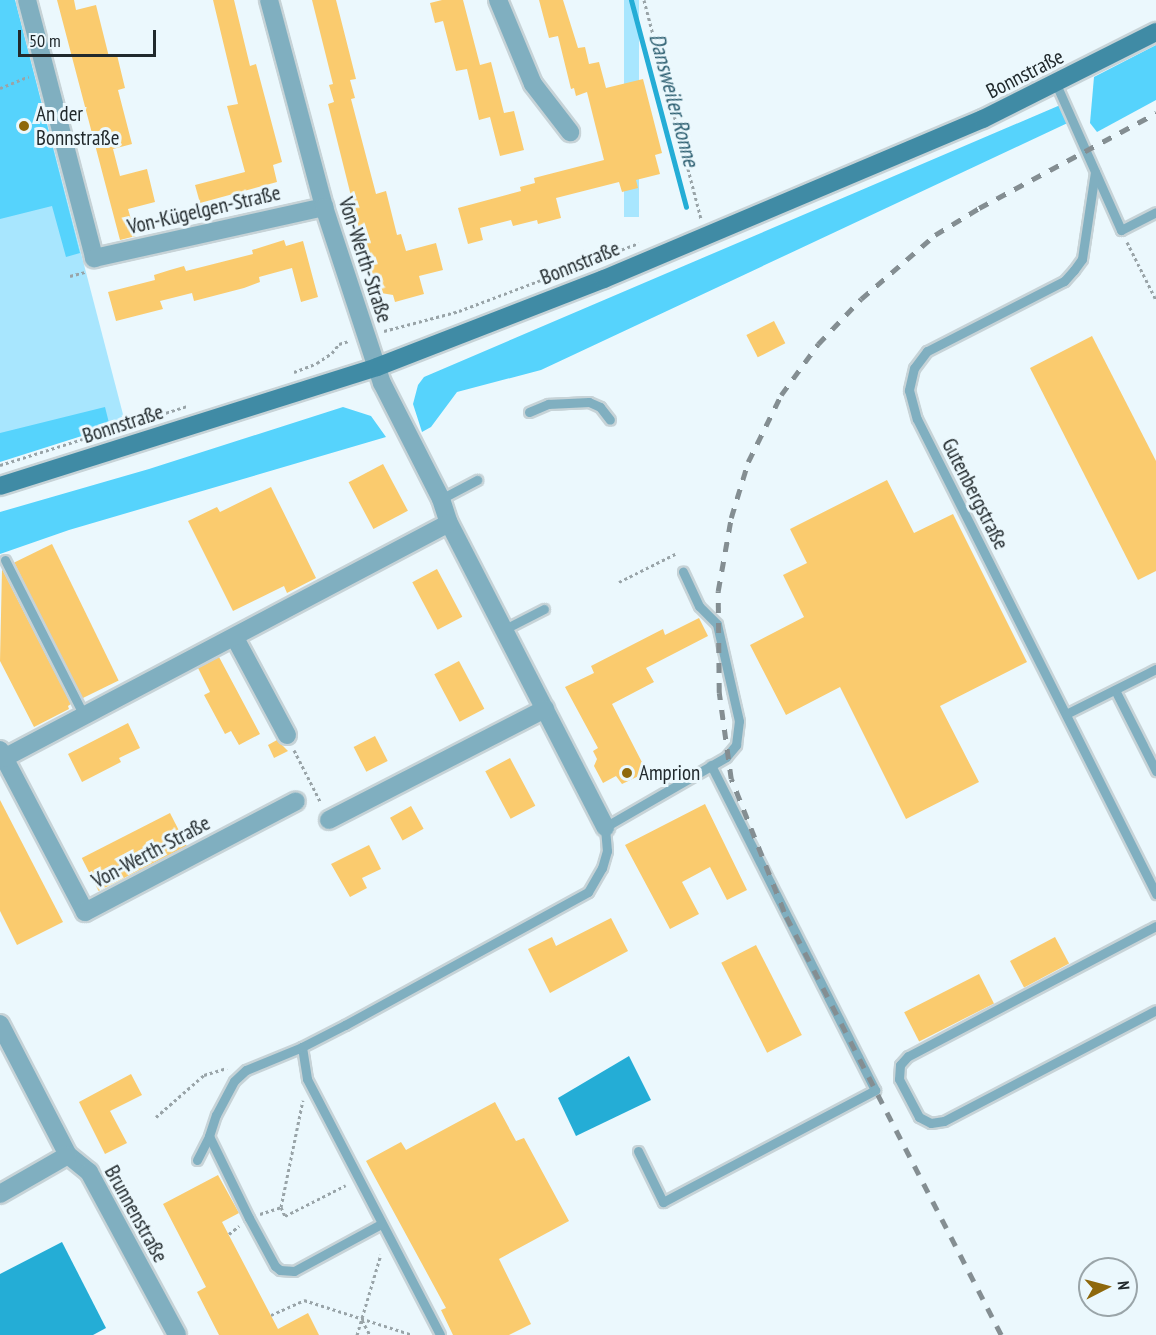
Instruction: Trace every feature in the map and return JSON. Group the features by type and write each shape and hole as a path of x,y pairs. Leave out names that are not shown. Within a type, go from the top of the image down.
{"main road":[{"name":"Bonnstraße","path":"0,486 376,367 615,274 983,120 1156,32"}],"street":[{"path":"27,0 46,69"},
{"name":"Von-Werth-Straße","path":"269,0 324,207 376,367 441,499 449,523 605,827"},
{"path":"498,0 533,84 570,132"},
{"name":"Von-Kügelgen-Straße","path":"46,69 94,258 324,207"},
{"name":"Von-Werth-Straße","path":"296,801 85,912 2,754 84,716 235,638 449,523"},
{"path":"235,638 287,735"},
{"path":"329,820 545,709"},
{"name":"Brunnenstraße","path":"0,1024 68,1155 89,1172 177,1335"},
{"path":"0,1194 68,1155"}],"lane":[{"path":"1056,84 1121,230 1156,212"},
{"name":"Gutenbergstraße","path":"1095,172 1082,259 1074,270 1064,281 927,351 914,368 909,390 917,419 1156,894"},
{"path":"529,412 548,405 589,402 600,407 610,420"},
{"path":"441,499 477,480"},
{"path":"5,560 84,716"},
{"path":"197,1160 234,1081 246,1070 302,1047 588,892 597,880 605,859 605,827 726,757 736,745 738,721 717,624 699,606 683,571"},
{"path":"503,630 544,609"},
{"path":"1066,714 1156,669"},
{"path":"1114,690 1156,771"},
{"path":"638,1151 663,1202 875,1090 711,765"},
{"path":"1156,926 908,1056 900,1065 899,1079 919,1117 931,1123 944,1121 1156,1010"},
{"path":"302,1047 305,1071 313,1091 440,1335"},
{"path":"209,1136 274,1266 287,1273 381,1224"}],"path":[{"path":"644,0 701,219"},
{"path":"0,88 46,69"},
{"path":"690,223 707,218"},
{"path":"1121,230 1156,300"},
{"path":"283,376 317,363 332,353 339,344 459,311 646,240"},
{"path":"0,465 193,404"},
{"path":"619,582 675,554"},
{"path":"287,735 329,820"},
{"path":"156,1117 204,1075 228,1067 246,1070"},
{"path":"313,1091 303,1099 281,1207 285,1216 358,1179"},
{"path":"229,1234 249,1218 281,1207"},
{"path":"357,1335 387,1235"},
{"path":"271,1315 303,1300 412,1335"},
{"path":"362,1320 370,1335"}],"shaded area":[{"name":"An der Bonnstraße","path":"0,0 15,0 125,422 0,461"},
{"path":"0,0 15,0 80,253 66,257 52,206 0,219"},
{"path":"624,0 639,0 639,217 624,217"},
{"path":"1156,45 1156,100 1097,132 1090,123 1094,77"},
{"path":"1065,103 1074,120 541,370 457,392 431,427 422,432 413,404 418,385 424,377"},
{"path":"105,407 110,427 0,462 0,433"},
{"path":"343,407 371,416 386,437 69,530 0,554 0,512 149,469"},
{"path":"629,1056 651,1100 576,1136 558,1098"},
{"path":"62,1242 106,1328 93,1335 0,1335 0,1274"}],"building":[{"path":"57,0 74,0 76,10 96,5 109,57 117,55 125,88 118,90 132,144 113,149 120,176 147,169 155,202 128,209 136,236 120,240"},
{"path":"213,0 234,0 250,66 256,64 282,162 273,165 277,182 200,203 195,185 245,172 227,106 238,104"},
{"path":"312,0 336,0 356,79 350,80 355,98 351,99 376,194 386,191 397,235 401,234 406,251 436,243 443,270 419,276 424,294 395,302 393,295 375,292 328,104 334,102 329,85 333,84"},
{"path":"442,0 463,0 480,65 491,62 504,113 514,111 524,150 500,156 490,117 479,120 467,69 456,71 443,21 435,23 430,3"},
{"path":"539,0 563,0 578,48 585,47 589,64 599,62 606,88 643,79 662,153 655,155 660,174 636,180 638,188 622,192 619,182 556,198 561,218 538,224 537,220 513,226 511,220 480,228 483,240 468,244 458,208 521,191 520,187 535,183 534,178 604,160 587,92 576,96 574,88 571,89 558,36 549,38"},
{"path":"284,240 286,246 303,241 318,297 301,302 292,268 259,277 260,282 244,288 194,301 192,293 160,301 163,309 116,321 108,292 155,280 154,275 184,266 186,271 253,254 252,250"},
{"path":"774,321 785,343 758,357 746,335"},
{"path":"1092,336 1156,461 1156,571 1138,580 1030,368"},
{"path":"383,464 408,511 373,529 349,482"},
{"path":"887,480 914,533 953,514 1027,662 940,706 979,782 906,819 840,687 786,715 750,645 804,617 783,575 807,563 790,529"},
{"path":"271,487 316,578 287,593 284,586 233,611 188,521 217,507 220,512"},
{"path":"52,544 119,681 81,699 14,562"},
{"path":"2,569 71,704 68,706 69,709 34,727 0,661"},
{"path":"437,569 462,617 438,630 412,582"},
{"path":"699,618 708,636 646,668 654,682 612,704 647,772 622,784 616,776 603,783 594,766 597,759 593,751 598,748 565,687 594,673 591,666 663,629 665,635"},
{"path":"219,657 260,734 239,745 231,731 225,734 204,695 210,692 198,668"},
{"path":"459,661 484,709 460,722 434,674"},
{"path":"128,723 140,748 119,758 121,762 82,782 68,754"},
{"path":"375,736 388,761 366,772 354,747"},
{"path":"277,740 288,751 274,758 268,745"},
{"path":"510,758 535,806 511,819 485,771"},
{"path":"0,800 63,922 17,945 0,911"},
{"path":"705,804 747,890 727,900 710,867 682,882 699,914 670,929 625,845"},
{"path":"411,806 424,829 403,840 390,818"},
{"path":"170,813 187,846 99,891 82,858"},
{"path":"369,845 381,869 362,878 367,888 350,897 331,864"},
{"path":"611,918 628,951 550,993 528,949 552,937 556,946"},
{"path":"1055,937 1069,963 1024,987 1010,961"},
{"path":"756,945 802,1035 767,1053 721,963"},
{"path":"979,974 994,1003 919,1042 904,1012"},
{"path":"131,1074 142,1095 110,1111 127,1143 105,1154 79,1102"},
{"path":"495,1102 516,1141 524,1138 569,1221 499,1259 531,1324 509,1335 453,1335 441,1310 446,1308 366,1161 401,1142 406,1150"},
{"path":"218,1175 239,1213 222,1222 278,1329 308,1313 319,1335 219,1335 197,1292 206,1287 163,1204"}],"waterway":[{"name":"Dansweiler Ronne","path":"631,0 686,207"}],"railway":[{"path":"1001,1335 784,912 731,779 719,693 718,591 731,518 748,462 781,395 818,344 861,299 935,235 979,208 1156,113"}],"place":[{"name":"An der Bonnstraße","path":"24,126"},
{"name":"Amprion","path":"627,773"}]}
